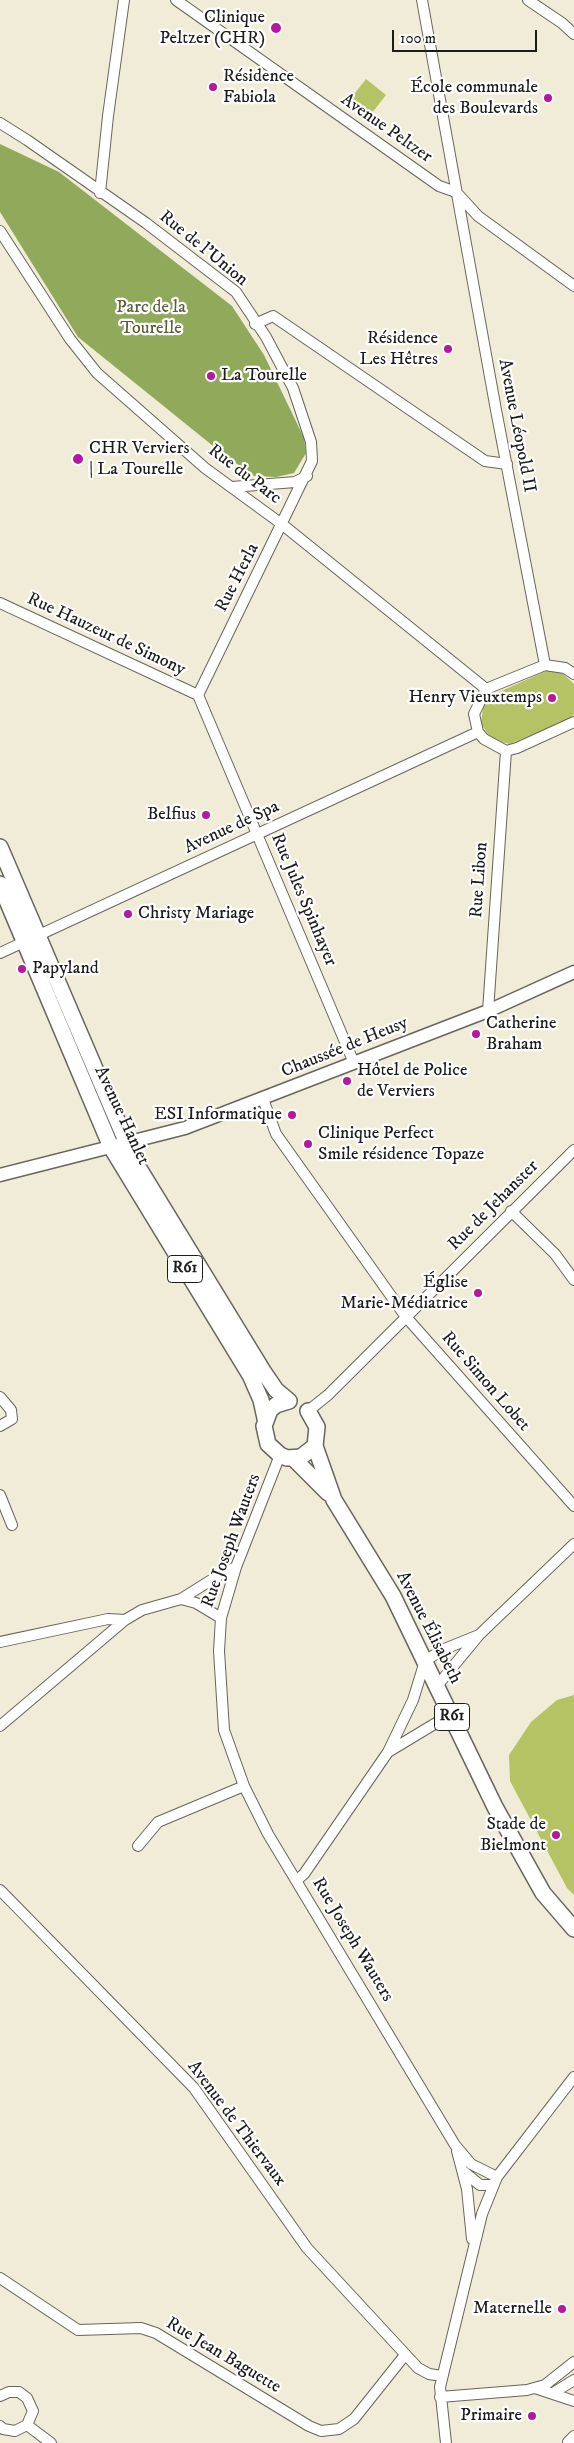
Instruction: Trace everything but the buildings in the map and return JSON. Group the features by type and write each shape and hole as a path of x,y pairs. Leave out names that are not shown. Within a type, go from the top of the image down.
{"highway":[{"name":"Avenue Hanlet","path":"0,847 31,938 118,1145 261,1400 265,1418"},
{"name":"Avenue Hanlet","path":"0,884 31,938"},
{"name":"R61","path":"118,1145 263,1371 276,1390 289,1401"},
{"path":"265,1418 276,1405 289,1401"},
{"name":"R61","path":"308,1411 317,1427 318,1437 315,1446"},
{"name":"R61","path":"265,1418 265,1436 268,1444 287,1457"},
{"path":"287,1457 308,1454 315,1446"},
{"name":"Avenue Élisabeth","path":"315,1446 334,1500 393,1596 495,1807 535,1880 551,1904 574,1929"},
{"name":"Avenue Élisabeth","path":"287,1457 334,1500"}],"main road":[{"name":"Chaussée de Heusy","path":"0,1175 185,1128 488,1011 574,972"},
{"name":"R61","path":"289,1401 300,1405 308,1411"}],"street":[{"path":"100,193 124,0"},
{"name":"Avenue Peltzer","path":"176,0 439,186 456,192 478,216 574,286"},
{"name":"Avenue Léopold II","path":"422,0 545,665"},
{"path":"528,0 562,23 574,34"},
{"name":"Rue de l'Union","path":"0,123 177,246 236,292 255,324"},
{"name":"Rue du Parc","path":"0,230 70,339 97,373 205,468 283,525 486,689"},
{"path":"255,324 273,316 485,461 507,464"},
{"name":"Rue Herla","path":"198,695 307,476 312,461 311,442 293,388 266,337 255,324"},
{"path":"232,487 295,482 307,476"},
{"name":"Rue Hauzeur de Simony","path":"0,603 198,695"},
{"path":"574,674 565,668 545,665 486,689 474,714 478,732 490,744 506,751 517,748 574,722"},
{"name":"Rue Jules Spinhayer","path":"198,695 354,1062"},
{"name":"Avenue de Spa","path":"0,952 478,732"},
{"name":"Rue Libon","path":"488,1011 506,751"},
{"name":"Rue Simon Lobet","path":"263,1099 276,1134 406,1317 574,1506"},
{"name":"Rue de Jehanster","path":"308,1411 328,1395 574,1150"},
{"path":"511,1211 555,1254 574,1280"},
{"path":"0,1397 11,1410 12,1419 0,1426"},
{"name":"Rue Joseph Wauters","path":"287,1457 236,1567 221,1618 219,1667 224,1730 244,1786 268,1834 455,2145"},
{"path":"0,1495 12,1525"},
{"path":"437,1686 479,1635 574,1544"},
{"path":"0,1726 125,1620 142,1610 181,1599 224,1572 236,1567"},
{"path":"181,1599 196,1603 221,1618"},
{"path":"0,1642 108,1619 125,1620"},
{"path":"297,1880 304,1874 388,1752 413,1700 425,1662 442,1650 479,1635"},
{"path":"388,1752 451,1714"},
{"path":"138,1846 158,1822 244,1786"},
{"name":"Avenue de Thiervaux","path":"0,1890 194,2088 307,2248 418,2368 429,2374 442,2376"},
{"path":"446,2443 440,2398 442,2376 473,2246 495,2181 574,2077"},
{"path":"455,2145 471,2164 495,2181"},
{"path":"455,2145 464,2172 473,2246"},
{"path":"464,2172 480,2185 495,2181"},
{"name":"Rue Jean Baguette","path":"0,2278 78,2330 142,2328 156,2333 309,2426 321,2431 339,2429 354,2419 405,2355"},
{"path":"440,2398 535,2388 545,2385 556,2378 574,2362"},
{"path":"553,2394 574,2380"},
{"path":"535,2388 574,2401"},
{"path":"0,2396 9,2392 19,2392 28,2398 33,2411 27,2425 15,2432 3,2429 0,2426"},
{"path":"27,2425 51,2443"},
{"path":"570,2443 568,2442 574,2436"}],"green space":[{"path":"366,79 386,95 368,118 348,102"},
{"name":"Parc de la Tourelle","path":"0,144 59,172 232,306 264,355 304,438 306,453 294,473 276,477 254,476 223,454 78,337 0,212"},
{"path":"548,670 562,673 574,684 574,714 570,719 510,744 492,740 481,724 483,706 488,697"},
{"name":"Stade de Bielmont","path":"574,1695 574,1895 567,1888 510,1781 509,1755 531,1722 557,1700"}],"place":[{"name":"Clinique Peltzer (CHR)","path":"276,28"},
{"name":"Résidence Fabiola","path":"213,87"},
{"name":"École communale des Boulevards","path":"548,98"},
{"name":"Résidence Les Hêtres","path":"448,349"},
{"name":"La Tourelle","path":"211,376"},
{"name":"CHR Verviers | La Tourelle","path":"78,459"},
{"name":"Henry Vieuxtemps","path":"552,698"},
{"name":"Belfius","path":"206,815"},
{"name":"Christy Mariage","path":"128,914"},
{"name":"Papyland","path":"22,969"},
{"name":"Catherine Braham","path":"476,1034"},
{"name":"Hôtel de Police de Verviers","path":"347,1081"},
{"name":"ESI Informatique","path":"292,1115"},
{"name":"Clinique Perfect Smile résidence Topaze","path":"308,1144"},
{"name":"Église Marie-Médiatrice","path":"478,1293"},
{"name":"Stade de Bielmont","path":"556,1835"},
{"name":"Maternelle","path":"562,2309"},
{"name":"Primaire","path":"532,2416"}]}
